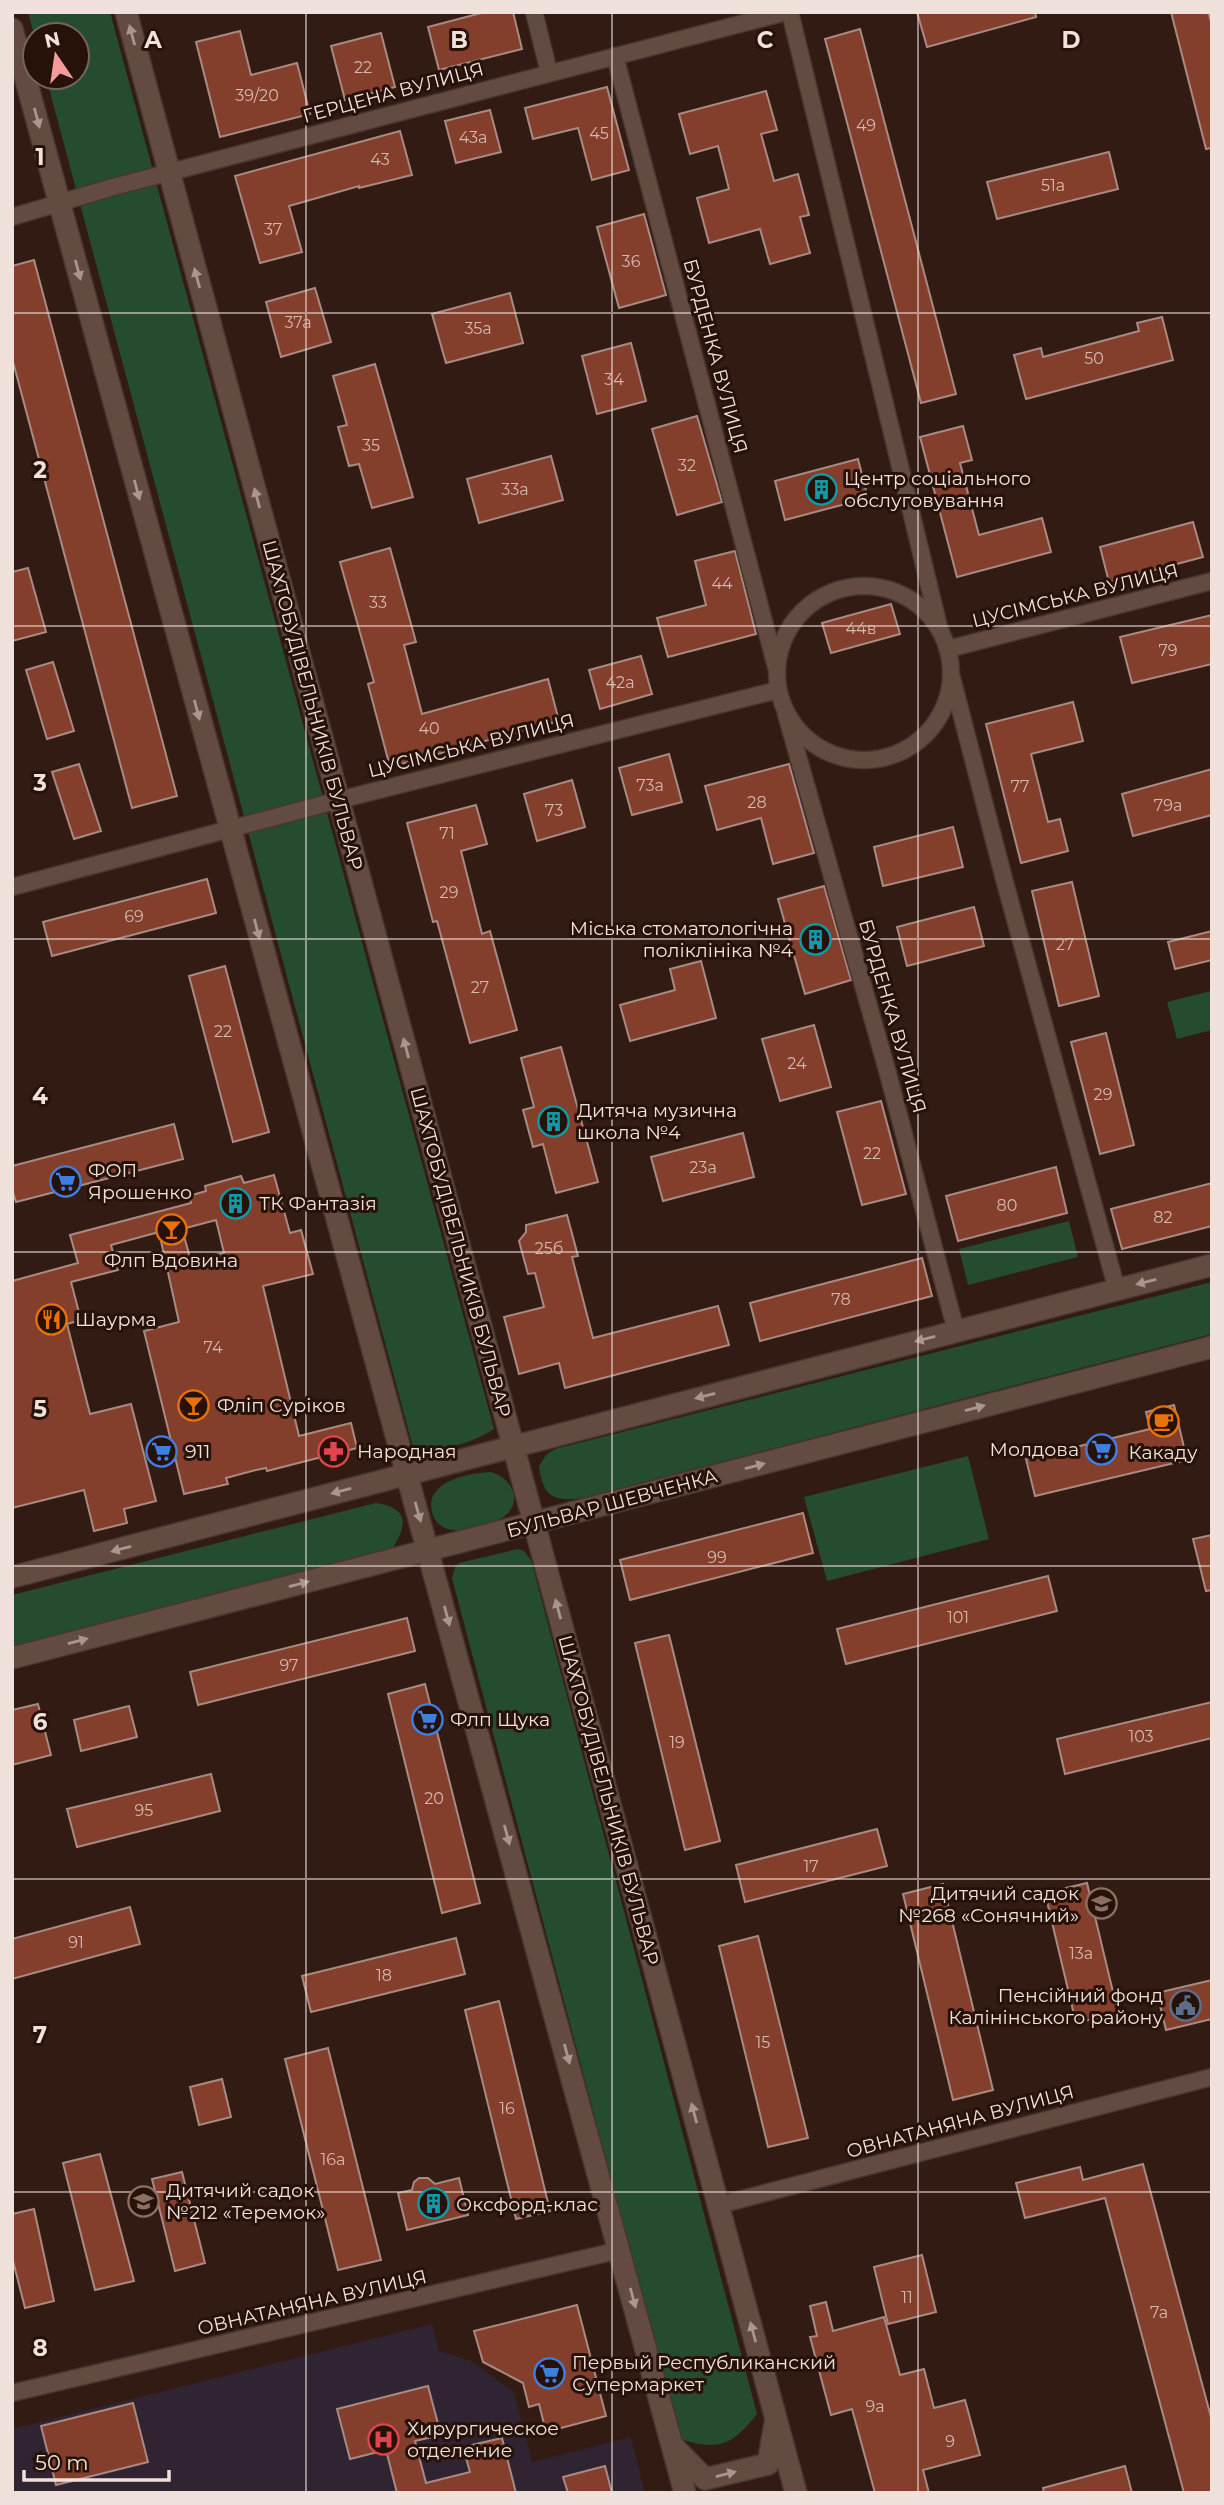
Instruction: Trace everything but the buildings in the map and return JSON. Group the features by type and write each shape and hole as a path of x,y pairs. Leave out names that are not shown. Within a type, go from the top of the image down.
{"main road":[{"name":"ШАХТОБУДІВЕЛЬНИКІВ БУЛЬВАР","path":"125,12 796,2493"},
{"path":"12,29 229,829 621,2250 685,2493"},
{"path":"12,1577 1212,1265"},
{"name":"БУЛЬВАР ШЕВЧЕНКА","path":"12,1658 1212,1347"},
{"path":"673,2445 705,2479 768,2464 776,2418"}],"street":[{"path":"534,12 550,72"},
{"name":"ГЕРЦЕНА ВУЛИЦЯ","path":"12,217 113,187 788,12"},
{"path":"788,12 939,627 948,649 952,678 1011,905 1117,1290"},
{"name":"БУРДЕНКА ВУЛИЦЯ","path":"615,56 776,667"},
{"name":"ЦУСІМСЬКА ВУЛИЦЯ","path":"948,649 1212,581"},
{"path":"939,627 921,606 894,590 863,585 845,587 825,594 796,616 783,637 776,667 778,690 786,714 799,733 811,744 830,754 860,761 896,755 919,741 939,718 948,699 952,678"},
{"name":"ЦУСІМСЬКА ВУЛИЦЯ","path":"12,887 339,800 778,690"},
{"name":"БУРДЕНКА ВУЛИЦЯ","path":"786,714 887,1070 956,1331"},
{"name":"ОВНАТАНЯНА ВУЛИЦЯ","path":"719,2205 1212,2077"},
{"name":"ОВНАТАНЯНА ВУЛИЦЯ","path":"12,2393 621,2250"}],"shaded area":[{"path":"432,2324 439,2351 471,2361 514,2392 532,2462 631,2437 645,2493 12,2493 12,2429"}],"green space":[{"path":"28,12 110,12 494,1429 465,1443 414,1451 50,91 91,91 91,21 30,21"},
{"path":"1211,991 1212,1030 1177,1039 1167,1002"},
{"path":"1069,1221 1078,1257 968,1285 959,1249"},
{"path":"1212,1282 1212,1334 583,1498 557,1498 543,1485 539,1466 546,1455 555,1449"},
{"path":"968,1456 989,1539 827,1581 804,1497"},
{"path":"491,1472 506,1480 514,1493 512,1507 507,1514 489,1524 467,1529 448,1529 437,1522 431,1504 440,1487 459,1477"},
{"path":"376,1503 396,1510 402,1521 400,1535 390,1552 12,1651 12,1595"},
{"path":"518,1549 524,1551 531,1560 757,2414 740,2433 723,2443 705,2445 680,2439 452,1578 459,1563"}],"place":[{"name":"Центр соціального обслуговування","path":"821,489"},
{"name":"Міська стоматологічна поліклініка №4","path":"816,939"},
{"name":"Дитяча музична школа №4","path":"554,1121"},
{"name":"ФОП Ярошенко","path":"65,1181"},
{"name":"ТК Фантазія","path":"236,1203"},
{"name":"Флп Вдовина","path":"171,1229"},
{"name":"Шаурма","path":"52,1319"},
{"name":"Фліп Суріков","path":"194,1405"},
{"name":"Какаду","path":"1163,1421"},
{"name":"Молдова","path":"1102,1449"},
{"name":"911","path":"162,1451"},
{"name":"Народная","path":"334,1451"},
{"name":"Флп Щука","path":"427,1719"},
{"name":"Дитячий садок №268 «Сонячний»","path":"1102,1904"},
{"name":"Пенсійний фонд Калінінського району","path":"1186,2006"},
{"name":"Дитячий садок №212 «Теремок»","path":"143,2201"},
{"name":"Оксфорд-клас","path":"433,2204"},
{"name":"Первый Республиканский Супермаркет","path":"549,2373"},
{"name":"Хирургическое отделение","path":"384,2439"}]}
